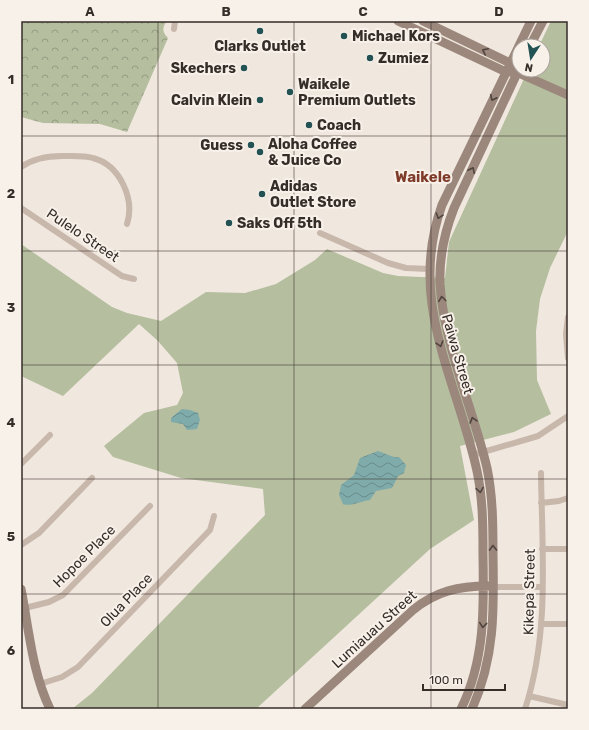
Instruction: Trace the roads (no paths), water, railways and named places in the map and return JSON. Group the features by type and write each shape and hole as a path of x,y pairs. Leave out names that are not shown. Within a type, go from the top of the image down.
{"street":[{"path":"174,30 175,21"},
{"path":"398,21 506,72 511,71"},
{"path":"423,21 510,63"},
{"name":"Paiwa Street","path":"461,709 472,683 479,655 484,620 482,495 473,455 438,337 430,301 429,269 434,234 442,205 531,21"},
{"path":"534,38 542,21"},
{"name":"Paiwa Street","path":"472,709 483,682 491,645 494,586 492,504 483,452 446,325 440,282 441,259 448,224 454,208 514,78"},
{"path":"534,78 568,95"},
{"path":"21,167 31,161 48,156 77,156 99,160 115,172 126,190 130,214 127,224"},
{"name":"Pulelo Street","path":"21,208 122,276 134,279"},
{"path":"320,233 337,239 388,263 406,268 429,269 441,259"},
{"path":"429,269 440,282"},
{"path":"568,317 566,334 568,358"},
{"path":"473,455 538,436 549,431 568,416"},
{"path":"21,464 50,435"},
{"name":"Kikepa Street","path":"525,709 537,665 542,624 541,473"},
{"path":"21,545 39,533 92,478"},
{"path":"542,503 559,501 568,498"},
{"name":"Hopoe Place","path":"25,608 49,602 69,590 150,506"},
{"name":"Olua Place","path":"40,684 62,677 78,667 210,530 214,516"},
{"path":"542,549 568,549"},
{"name":"Lumiauau Street","path":"305,709 420,605 445,591 457,588 484,586 542,586"},
{"path":"21,589 40,684 50,709"},
{"path":"542,624 568,624"},
{"path":"529,696 568,705"}],"water":[{"path":"182,409 198,413 200,420 197,429 187,430 183,424 171,422 171,418"},
{"path":"378,451 394,457 399,457 406,465 404,473 398,476 392,488 376,491 370,500 346,505 343,504 339,495 341,485 354,475 360,458"}],"place":[{"name":"Clarks Outlet","path":"260,31"},
{"name":"Michael Kors","path":"344,36"},
{"name":"Zumiez","path":"370,58"},
{"name":"Skechers","path":"244,68"},
{"name":"Waikele Premium Outlets","path":"290,92"},
{"name":"Calvin Klein","path":"260,100"},
{"name":"Coach","path":"309,125"},
{"name":"Guess","path":"251,145"},
{"name":"Aloha Coffee & Juice Co","path":"260,152"},
{"name":"Adidas Outlet Store","path":"262,194"},
{"name":"Saks Off 5th","path":"229,223"}],"district":[{"name":"Waikele","path":"423,177"}]}
